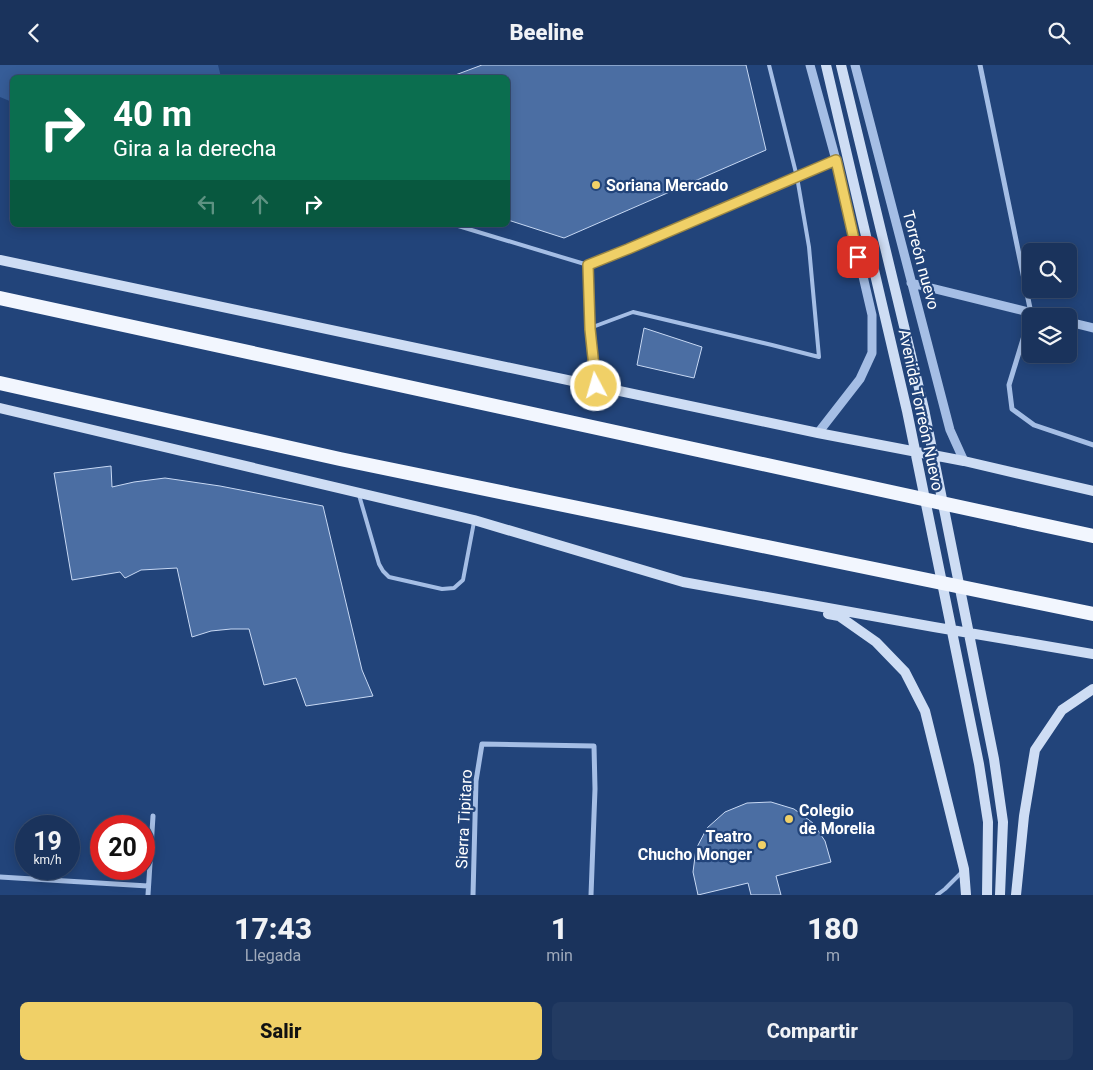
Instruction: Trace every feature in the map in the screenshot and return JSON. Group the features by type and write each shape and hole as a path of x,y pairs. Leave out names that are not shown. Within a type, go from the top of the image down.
{"highway":[{"path":"0,298 1093,536"},
{"path":"0,383 350,461 1093,614"}],"main road":[{"name":"Avenida Torreón Nuevo","path":"826,65 908,411 979,764 988,822 987,895"},
{"name":"Avenida Torreón Nuevo","path":"841,65 924,409 994,759 1003,822 1000,895"},
{"path":"0,260 818,433 964,461 1093,491"},
{"path":"0,408 474,520 683,581 839,616 876,642 905,672 926,711 964,869 966,895"},
{"path":"683,581 1093,654"},
{"path":"1016,895 1024,816 1035,750 1062,710 1093,689"}],"street":[{"path":"810,65 836,160 872,315 872,353 860,379 818,433"},
{"name":"Torreón nuevo","path":"854,65 950,430 964,461"},
{"path":"980,65 1030,308"},
{"path":"911,283 1022,311"},
{"path":"1077,324 1093,328"},
{"path":"1022,342 1009,385 1012,409 1034,425 1093,445"},
{"name":"Sierra Tipitaro","path":"473,895 476,781 482,744 594,747 595,789 591,895"},
{"path":"0,877 148,886"},
{"path":"148,895 149,880"}],"lane":[{"path":"590,329 633,312 819,357 809,247 796,177 769,65"},
{"path":"462,227 588,265 836,160"},
{"path":"588,265 590,329 596,386"},
{"path":"358,493 379,564 389,577 442,589 454,588 463,580 474,520"},
{"path":"936,895 945,889 964,869"}],"shaded area":[{"path":"0,65 218,65 220,75 10,75 10,101 0,97"}],"building":[{"name":"Soriana Mercado","path":"482,65 746,65 766,150 564,238 510,221 510,75 455,75"},
{"path":"644,328 702,347 694,378 637,365"},
{"path":"111,466 112,487 165,478 220,486 323,506 362,670 373,696 306,706 296,678 264,685 249,629 211,631 192,637 177,568 141,570 125,578 120,572 72,580 54,473"},
{"name":"Teatro Chucho Monger","path":"771,802 794,809 813,823 825,841 831,862 776,876 781,895 751,895 748,883 698,895 693,872 696,849 707,828 725,812 747,803"}],"place":[{"name":"Soriana Mercado","path":"596,185"},
{"name":"Colegio de Morelia","path":"789,819"},
{"name":"Teatro Chucho Monger","path":"762,845"}],"route":[{"path":"596,386 590,329 588,265 836,160 858,257"}]}
